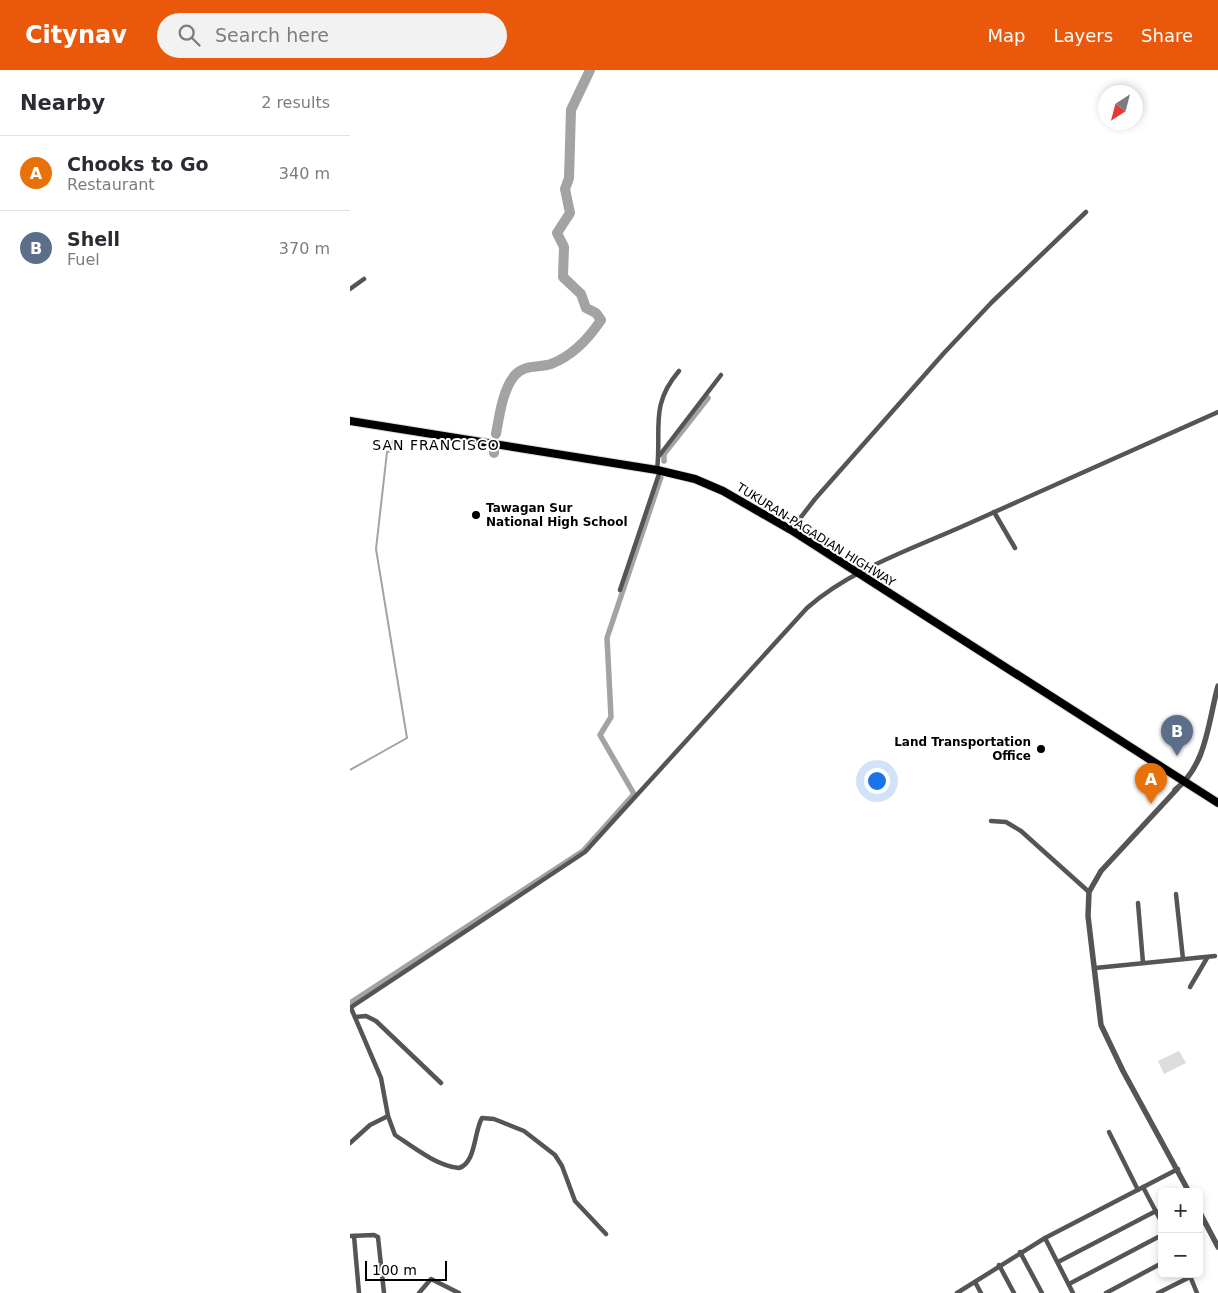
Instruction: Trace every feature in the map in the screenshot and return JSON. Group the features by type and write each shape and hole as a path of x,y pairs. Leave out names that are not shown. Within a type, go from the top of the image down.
{"highway":[{"name":"TUKURAN-PAGADIAN HIGHWAY","path":"350,421 658,471 695,479 723,490 791,530 1218,803"}],"street":[{"path":"791,530 944,353 992,302 1086,212"},
{"path":"350,288 364,279"},
{"path":"620,590 658,471 661,398 679,372"},
{"path":"658,457 721,376"},
{"path":"606,1234 575,1201 558,1159 524,1131 494,1120 482,1118 467,1163 462,1167 454,1168 418,1151 395,1135 388,1116 383,1086 351,1008 585,852 807,608 833,588 858,573 1218,412"},
{"path":"994,512 1015,548"},
{"path":"1187,1188 1101,1025 1088,916 1089,892 1110,859 1194,770 1200,756 1218,686"},
{"path":"991,821 1006,822 1021,831 1089,892"},
{"path":"1176,894 1184,959"},
{"path":"1138,903 1143,963"},
{"path":"1095,968 1215,956"},
{"path":"1190,987 1207,958"},
{"path":"355,1017 366,1016 376,1021 442,1084"},
{"path":"350,1143 370,1125 388,1116"},
{"path":"1109,1132 1138,1190"},
{"path":"957,1293 1020,1252 1178,1168"},
{"path":"1143,1187 1158,1215"},
{"path":"1058,1262 1156,1211"},
{"path":"1203,1219 1218,1247"},
{"path":"359,1293 352,1236 374,1235 378,1238 384,1293"},
{"path":"1069,1284 1158,1237"},
{"path":"1045,1238 1073,1293"},
{"path":"1020,1252 1042,1293"},
{"path":"999,1265 1014,1293"},
{"path":"1106,1293 1158,1265"},
{"path":"1158,1293 1186,1278"},
{"path":"1191,1278 1197,1293"},
{"path":"419,1293 431,1279 460,1293"},
{"path":"975,1282 980,1293"},
{"path":"444,1293 448,1287"}],"shaded area":[{"path":"1179,1051 1186,1063 1164,1074 1158,1061"}],"waterway":[{"path":"496,434 507,387 515,375 523,369 559,361 585,340 601,320 596,313 586,308 581,294 563,277 564,247 557,233 570,213 565,189 569,178 571,110 590,70"},
{"path":"664,461 664,454 708,398"},
{"path":"350,770 407,738 376,549 387,452 391,451 393,440"},
{"path":"490,452 494,453"},
{"path":"350,1003 583,851 634,794 600,735 611,717 607,638 661,477"}],"place":[{"name":"Tawagan Sur National High School","path":"476,515"},
{"name":"Land Transportation Office","path":"1041,749"},
{"name":"Shell","path":"1177,756"},
{"name":"Chooks to Go","path":"1151,804"}],"district":[{"name":"SAN FRANCISCO","path":"436,445"}]}
